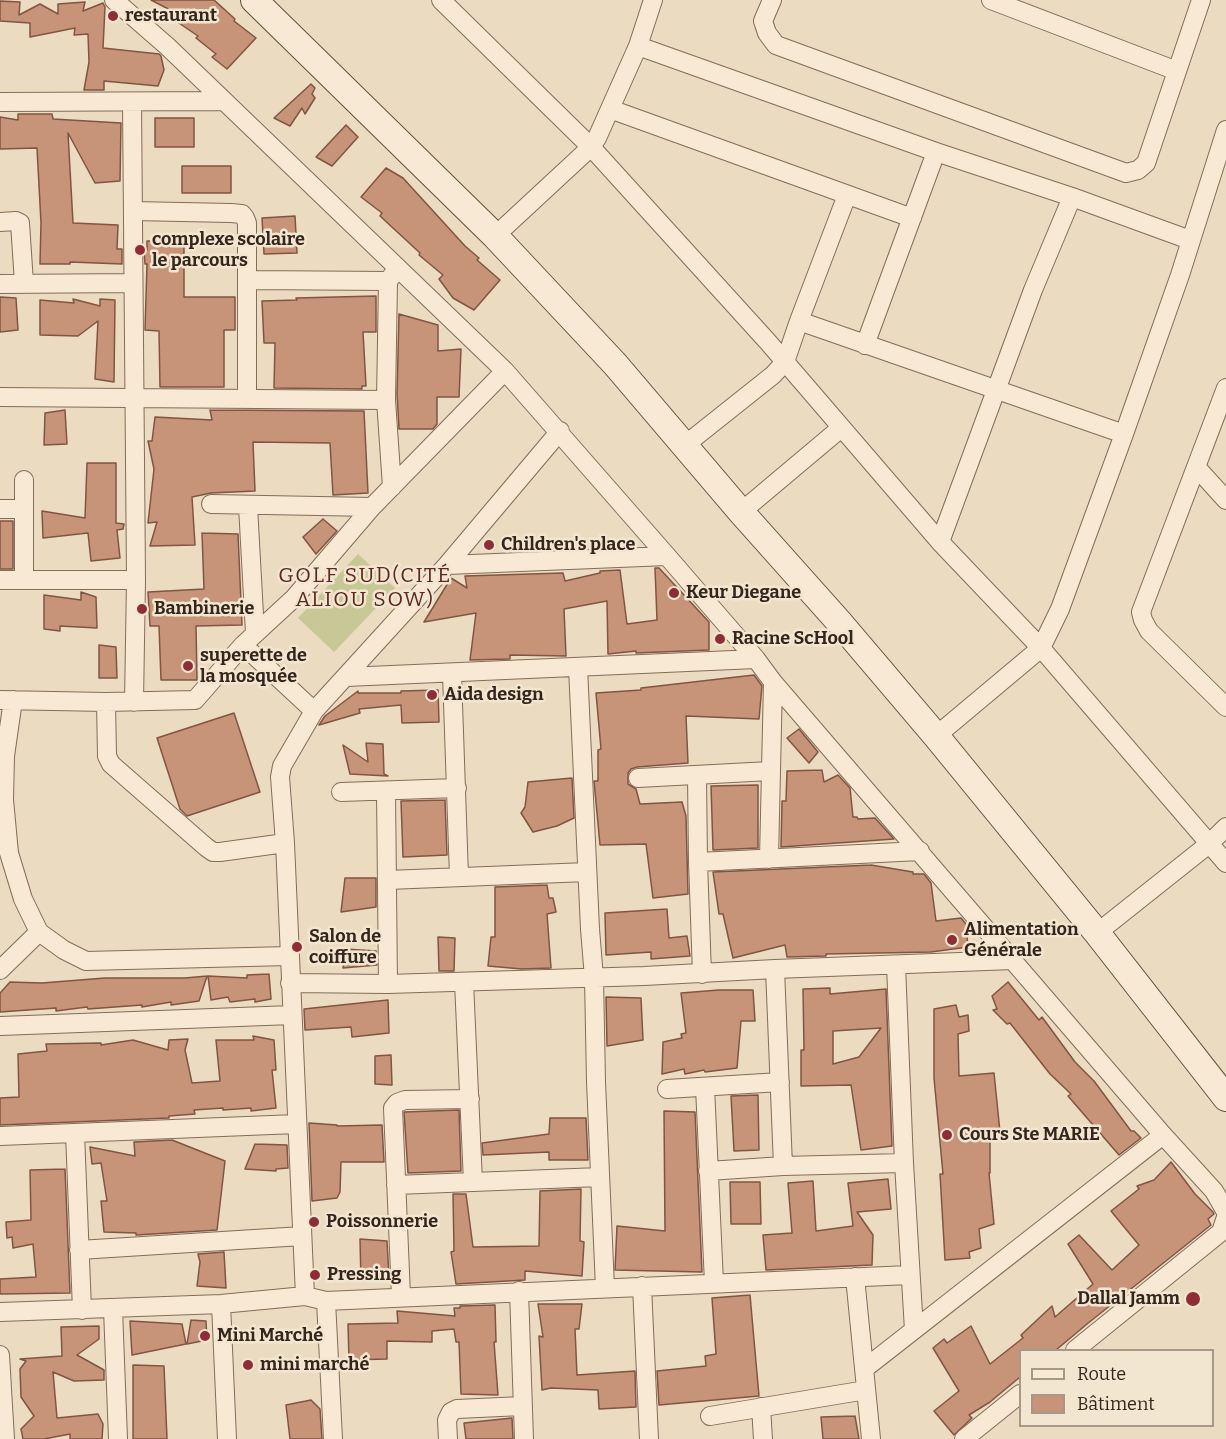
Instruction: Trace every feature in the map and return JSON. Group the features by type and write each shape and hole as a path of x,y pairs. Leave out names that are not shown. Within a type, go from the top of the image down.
{"main road":[{"path":"254,0 495,236 615,364 936,736 1097,933 1226,1098"}],"street":[{"path":"114,0 167,46 224,101 393,275 505,371 560,431 756,659 773,682 1163,1135 1214,1191 1226,1212"},
{"path":"441,0 591,147 784,362 940,542 1041,648 1226,863"},
{"path":"495,236 591,147 638,46 654,0"},
{"path":"772,0 763,21 767,33 776,45 1126,173 1138,171 1146,163 1202,0"},
{"path":"991,0 1177,71"},
{"path":"638,46 1190,240"},
{"path":"0,102 224,101"},
{"path":"132,102 134,702"},
{"path":"610,109 912,218"},
{"path":"936,736 1041,648 1059,609 1124,435 1180,275 1226,130"},
{"path":"865,345 936,152"},
{"path":"685,445 772,375 784,362 847,195"},
{"path":"940,542 1033,290 1072,197"},
{"path":"133,211 242,214 248,223 247,398"},
{"path":"0,222 20,223 24,284"},
{"path":"248,280 393,275"},
{"path":"392,486 386,399 393,275"},
{"path":"0,284 133,283"},
{"path":"799,321 1124,435"},
{"path":"289,956 86,961 64,950 39,932 23,899 9,853 4,800 7,700 134,702 195,700 249,639 294,598 372,507 505,371"},
{"path":"1226,388 1141,612 1149,631 1226,707"},
{"path":"0,397 386,399"},
{"path":"741,512 841,428"},
{"path":"305,1296 285,843 280,777 282,766 314,711 447,565 560,431"},
{"path":"1197,468 1226,500"},
{"path":"24,480 24,580"},
{"path":"211,504 372,507"},
{"path":"248,506 249,639 314,711"},
{"path":"0,509 23,509"},
{"path":"447,565 668,556"},
{"path":"0,580 135,580"},
{"path":"346,677 756,659"},
{"path":"578,667 594,978 605,1288"},
{"path":"452,674 459,877"},
{"path":"769,859 773,682"},
{"path":"106,702 107,756 111,764 206,847 213,852 220,852 285,843"},
{"path":"638,778 770,771"},
{"path":"698,776 702,974"},
{"path":"341,792 457,788"},
{"path":"386,791 388,984"},
{"path":"1097,933 1209,844 1226,827"},
{"path":"698,862 920,851"},
{"path":"388,880 587,872"},
{"path":"0,970 39,932"},
{"path":"290,983 388,984 594,978 1013,960"},
{"path":"896,965 909,1275 914,1330"},
{"path":"775,969 783,1166"},
{"path":"464,982 473,1182"},
{"path":"0,1026 292,1015"},
{"path":"667,1089 780,1082"},
{"path":"705,1087 714,1283"},
{"path":"401,1296 393,1108 396,1103 405,1100 470,1099"},
{"path":"0,1136 296,1124"},
{"path":"75,1133 82,1310"},
{"path":"864,1370 1163,1135"},
{"path":"708,1171 783,1166 904,1163"},
{"path":"396,1185 600,1177"},
{"path":"1076,1349 1221,1232 1226,1216"},
{"path":"79,1250 302,1236"},
{"path":"0,1312 221,1304 305,1296 326,1301 909,1275"},
{"path":"855,1277 871,1439"},
{"path":"642,1286 649,1439"},
{"path":"519,1291 524,1439"},
{"path":"326,1301 333,1439"},
{"path":"221,1304 227,1439"},
{"path":"112,1309 118,1439"},
{"path":"0,1355 5,1439"},
{"path":"710,1416 866,1390"},
{"path":"964,1439 1019,1395"},
{"path":"448,1439 447,1420 451,1412 457,1409 522,1406"},
{"path":"761,1407 763,1439"}],"green space":[{"path":"358,554 395,588 334,652 298,618"}],"building":[{"path":"151,0 214,0 235,19 234,21 256,38 227,69 212,57 216,54 196,38 198,36 173,19 178,14"},
{"path":"0,1 20,2 19,15 40,4 58,14 58,4 85,2 83,11 103,3 105,7 103,48 159,54 164,70 158,86 104,81 104,90 84,90 89,62 88,34 74,35 75,28 30,37 30,23 0,21"},
{"path":"311,84 315,88 312,94 315,98 305,114 302,108 290,126 274,118"},
{"path":"18,114 52,114 53,119 121,123 120,181 95,183 68,133 73,223 118,225 117,249 122,249 122,264 70,262 70,264 40,264 41,223 37,148 0,149 0,117 18,120"},
{"path":"155,118 194,118 194,147 155,147"},
{"path":"346,125 358,137 332,166 316,157"},
{"path":"182,166 231,166 231,193 182,193"},
{"path":"386,168 403,178 465,246 479,258 477,260 500,280 474,310 453,298 439,279 443,275 419,255 420,253 380,216 382,213 361,197"},
{"path":"295,216 297,253 264,254 262,218"},
{"path":"147,241 184,241 184,297 235,297 235,330 224,330 224,387 160,387 159,331 145,330 147,264 145,264 144,250 147,250"},
{"path":"376,296 376,332 363,332 366,386 362,386 362,389 274,388 275,343 264,343 262,301"},
{"path":"0,297 16,298 18,330 0,332"},
{"path":"73,299 100,306 100,299 115,300 114,382 95,379 98,321 78,336 40,335 40,300 74,303"},
{"path":"399,314 438,325 438,351 461,349 459,397 437,397 437,424 433,429 399,429 397,394"},
{"path":"65,410 67,444 44,445 45,413"},
{"path":"210,410 364,411 368,493 333,495 330,443 253,442 255,491 211,493 192,497 195,545 150,546 157,522 148,523 154,469 148,441 152,441 155,417 212,420"},
{"path":"87,463 116,463 116,523 124,524 123,529 117,530 120,558 91,561 88,533 43,538 42,511 85,518"},
{"path":"323,519 337,531 316,554 303,537"},
{"path":"0,521 13,521 13,569 0,569"},
{"path":"202,533 238,534 242,625 196,626 197,680 161,680 159,626 150,626 148,592 204,589"},
{"path":"655,568 659,568 709,622 709,650 636,653 636,651 608,654 607,601 564,609 566,656 510,655 510,659 470,660 476,613 424,622 451,578 467,588 465,576 563,573 565,581 600,573 600,571 620,570 627,624 657,620"},
{"path":"81,592 96,597 97,628 60,626 60,631 44,629 44,595 81,600"},
{"path":"99,645 116,647 117,678 99,678"},
{"path":"754,675 762,686 759,719 686,716 688,763 637,767 628,773 628,784 636,789 640,804 682,802 686,816 688,894 653,898 646,844 600,845 594,781 598,781 598,750 601,749 596,693 641,690 641,688"},
{"path":"438,690 439,722 402,723 401,705 359,709 360,713 319,725 325,716 358,691 358,693 401,693 401,691"},
{"path":"234,713 260,792 187,816 180,809 157,738"},
{"path":"799,729 818,752 809,763 787,738"},
{"path":"366,743 383,744 384,774 388,776 350,774 343,745 368,762"},
{"path":"822,770 824,782 838,775 850,788 853,817 875,818 894,839 781,847 782,801 786,801 787,771"},
{"path":"572,778 574,818 557,826 533,832 521,813 525,807 528,782"},
{"path":"758,785 758,848 713,850 711,786"},
{"path":"445,800 447,855 403,857 401,801"},
{"path":"871,865 913,872 913,874 924,874 931,883 936,921 961,918 966,924 968,947 931,952 787,957 785,945 733,958 723,914 719,914 713,872"},
{"path":"345,878 376,878 376,907 341,912"},
{"path":"547,885 549,898 553,898 556,912 547,914 551,968 522,969 488,966 491,937 495,937 495,887"},
{"path":"667,909 669,938 687,936 690,956 651,959 651,952 606,955 605,913"},
{"path":"438,937 455,938 454,971 439,971"},
{"path":"345,949 376,951 377,965 343,968"},
{"path":"269,974 271,999 255,1002 255,999 230,1002 228,997 211,1000 208,976 247,978 247,975"},
{"path":"207,976 199,1001 171,1005 171,1002 142,1007 142,1005 88,1009 87,1007 56,1011 56,1008 0,1012 0,993 10,982 42,983 105,978"},
{"path":"1008,982 1039,1020 1042,1017 1131,1131 1141,1138 1119,1155 1068,1096 1071,1094 1050,1074 1010,1023 1007,1024 993,1010 997,1009 992,996"},
{"path":"830,988 830,994 886,989 892,1146 861,1150 851,1085 801,1086 801,1050 804,1050 803,989","holes":["881,1028 859,1057 833,1064 833,1031"]},
{"path":"753,990 755,1021 741,1021 737,1068 685,1074 684,1069 662,1074 663,1042 682,1038 681,1034 686,1033 681,993"},
{"path":"606,997 641,998 643,1040 607,1046"},
{"path":"388,1000 389,1033 352,1037 351,1027 305,1030 304,1009"},
{"path":"956,1005 959,1017 968,1015 969,1031 958,1034 959,1076 994,1073 1000,1132 990,1131 989,1173 994,1224 979,1229 981,1248 969,1252 970,1258 945,1260 940,1174 943,1174 934,1078 934,1009"},
{"path":"253,1036 274,1040 276,1070 272,1070 276,1108 251,1111 251,1108 194,1110 195,1114 169,1116 169,1118 0,1125 0,1098 19,1097 18,1054 47,1051 46,1044 101,1043 101,1045 133,1040 168,1050 169,1040 188,1039 185,1050 192,1083 220,1081 216,1040 254,1040"},
{"path":"391,1055 392,1085 375,1084 375,1056"},
{"path":"758,1095 759,1150 734,1151 731,1096"},
{"path":"459,1110 461,1171 408,1173 404,1112"},
{"path":"664,1111 695,1112 702,1272 615,1270 617,1226 665,1231"},
{"path":"550,1118 586,1118 588,1160 549,1160 549,1152 483,1155 482,1143 549,1134"},
{"path":"309,1123 337,1126 382,1125 384,1162 341,1162 340,1192 337,1198 312,1201"},
{"path":"172,1140 225,1161 217,1230 136,1235 136,1233 104,1232 101,1201 107,1201 101,1163 92,1164 90,1147 135,1156 134,1142"},
{"path":"255,1144 287,1145 288,1168 276,1169 276,1171 245,1169"},
{"path":"1171,1162 1195,1194 1213,1212 1214,1214 1208,1219 1211,1225 1057,1349 1019,1349 1019,1378 990,1402 969,1415 972,1418 954,1435 934,1411 959,1391 933,1348 944,1339 947,1343 971,1326 990,1364 1023,1338 1021,1335 1052,1306 1055,1317 1093,1284 1068,1244 1079,1235 1112,1270 1139,1245 1111,1211 1139,1189 1137,1186 1154,1180"},
{"path":"65,1169 70,1293 0,1294 0,1279 36,1277 33,1244 13,1248 12,1237 7,1238 6,1222 31,1220 30,1170"},
{"path":"888,1179 891,1209 857,1212 873,1235 872,1265 766,1270 763,1235 792,1233 788,1183 813,1181 816,1231 853,1226 848,1183"},
{"path":"730,1182 760,1182 761,1224 731,1224"},
{"path":"581,1189 580,1241 584,1242 582,1276 525,1271 525,1280 456,1284 451,1252 454,1251 453,1194 466,1194 473,1247 539,1246 540,1191"},
{"path":"360,1239 387,1241 389,1276 361,1281"},
{"path":"224,1252 226,1288 197,1286 200,1262 198,1254"},
{"path":"750,1295 759,1396 659,1405 657,1371 706,1366 705,1356 716,1354 712,1298"},
{"path":"538,1304 582,1304 579,1329 575,1329 577,1375 635,1371 636,1407 599,1409 598,1390 551,1388 542,1390 539,1336 543,1337"},
{"path":"495,1305 496,1342 494,1342 498,1395 461,1394 459,1342 456,1342 454,1329 432,1331 432,1342 387,1341 387,1359 349,1360 348,1324 398,1323 397,1311 455,1316 454,1308 460,1308 460,1306"},
{"path":"191,1320 206,1321 207,1340 187,1344"},
{"path":"130,1321 182,1324 186,1344 132,1355"},
{"path":"99,1326 99,1339 77,1355 104,1370 104,1380 74,1381 53,1372 57,1418 98,1414 103,1424 102,1439 70,1439 70,1434 44,1439 23,1439 21,1429 34,1416 21,1397 20,1369 26,1361 20,1359 62,1356 61,1327"},
{"path":"133,1365 164,1366 167,1439 133,1439"},
{"path":"311,1400 320,1409 322,1439 290,1439 286,1405"},
{"path":"855,1416 859,1439 823,1439 821,1417"},
{"path":"512,1418 513,1439 466,1439 464,1423"}],"place":[{"name":"restaurant","path":"113,16"},
{"name":"complexe scolaire le parcours","path":"140,250"},
{"name":"Children's place","path":"489,545"},
{"name":"Keur Diegane","path":"674,593"},
{"name":"Bambinerie","path":"142,609"},
{"name":"Racine ScHool","path":"720,639"},
{"name":"superette de la mosquée","path":"188,666"},
{"name":"Aida design","path":"432,695"},
{"name":"Alimentation Générale","path":"952,940"},
{"name":"Salon de coiffure","path":"297,947"},
{"name":"Cours Ste MARIE","path":"947,1135"},
{"name":"Poissonnerie","path":"314,1222"},
{"name":"Pressing","path":"315,1275"},
{"name":"Dallal Jamm","path":"1193,1299"},
{"name":"Mini Marché","path":"205,1336"},
{"name":"mini marché","path":"248,1365"}],"district":[{"name":"GOLF SUD(CITÉ ALIOU SOW)","path":"365,588"}]}
